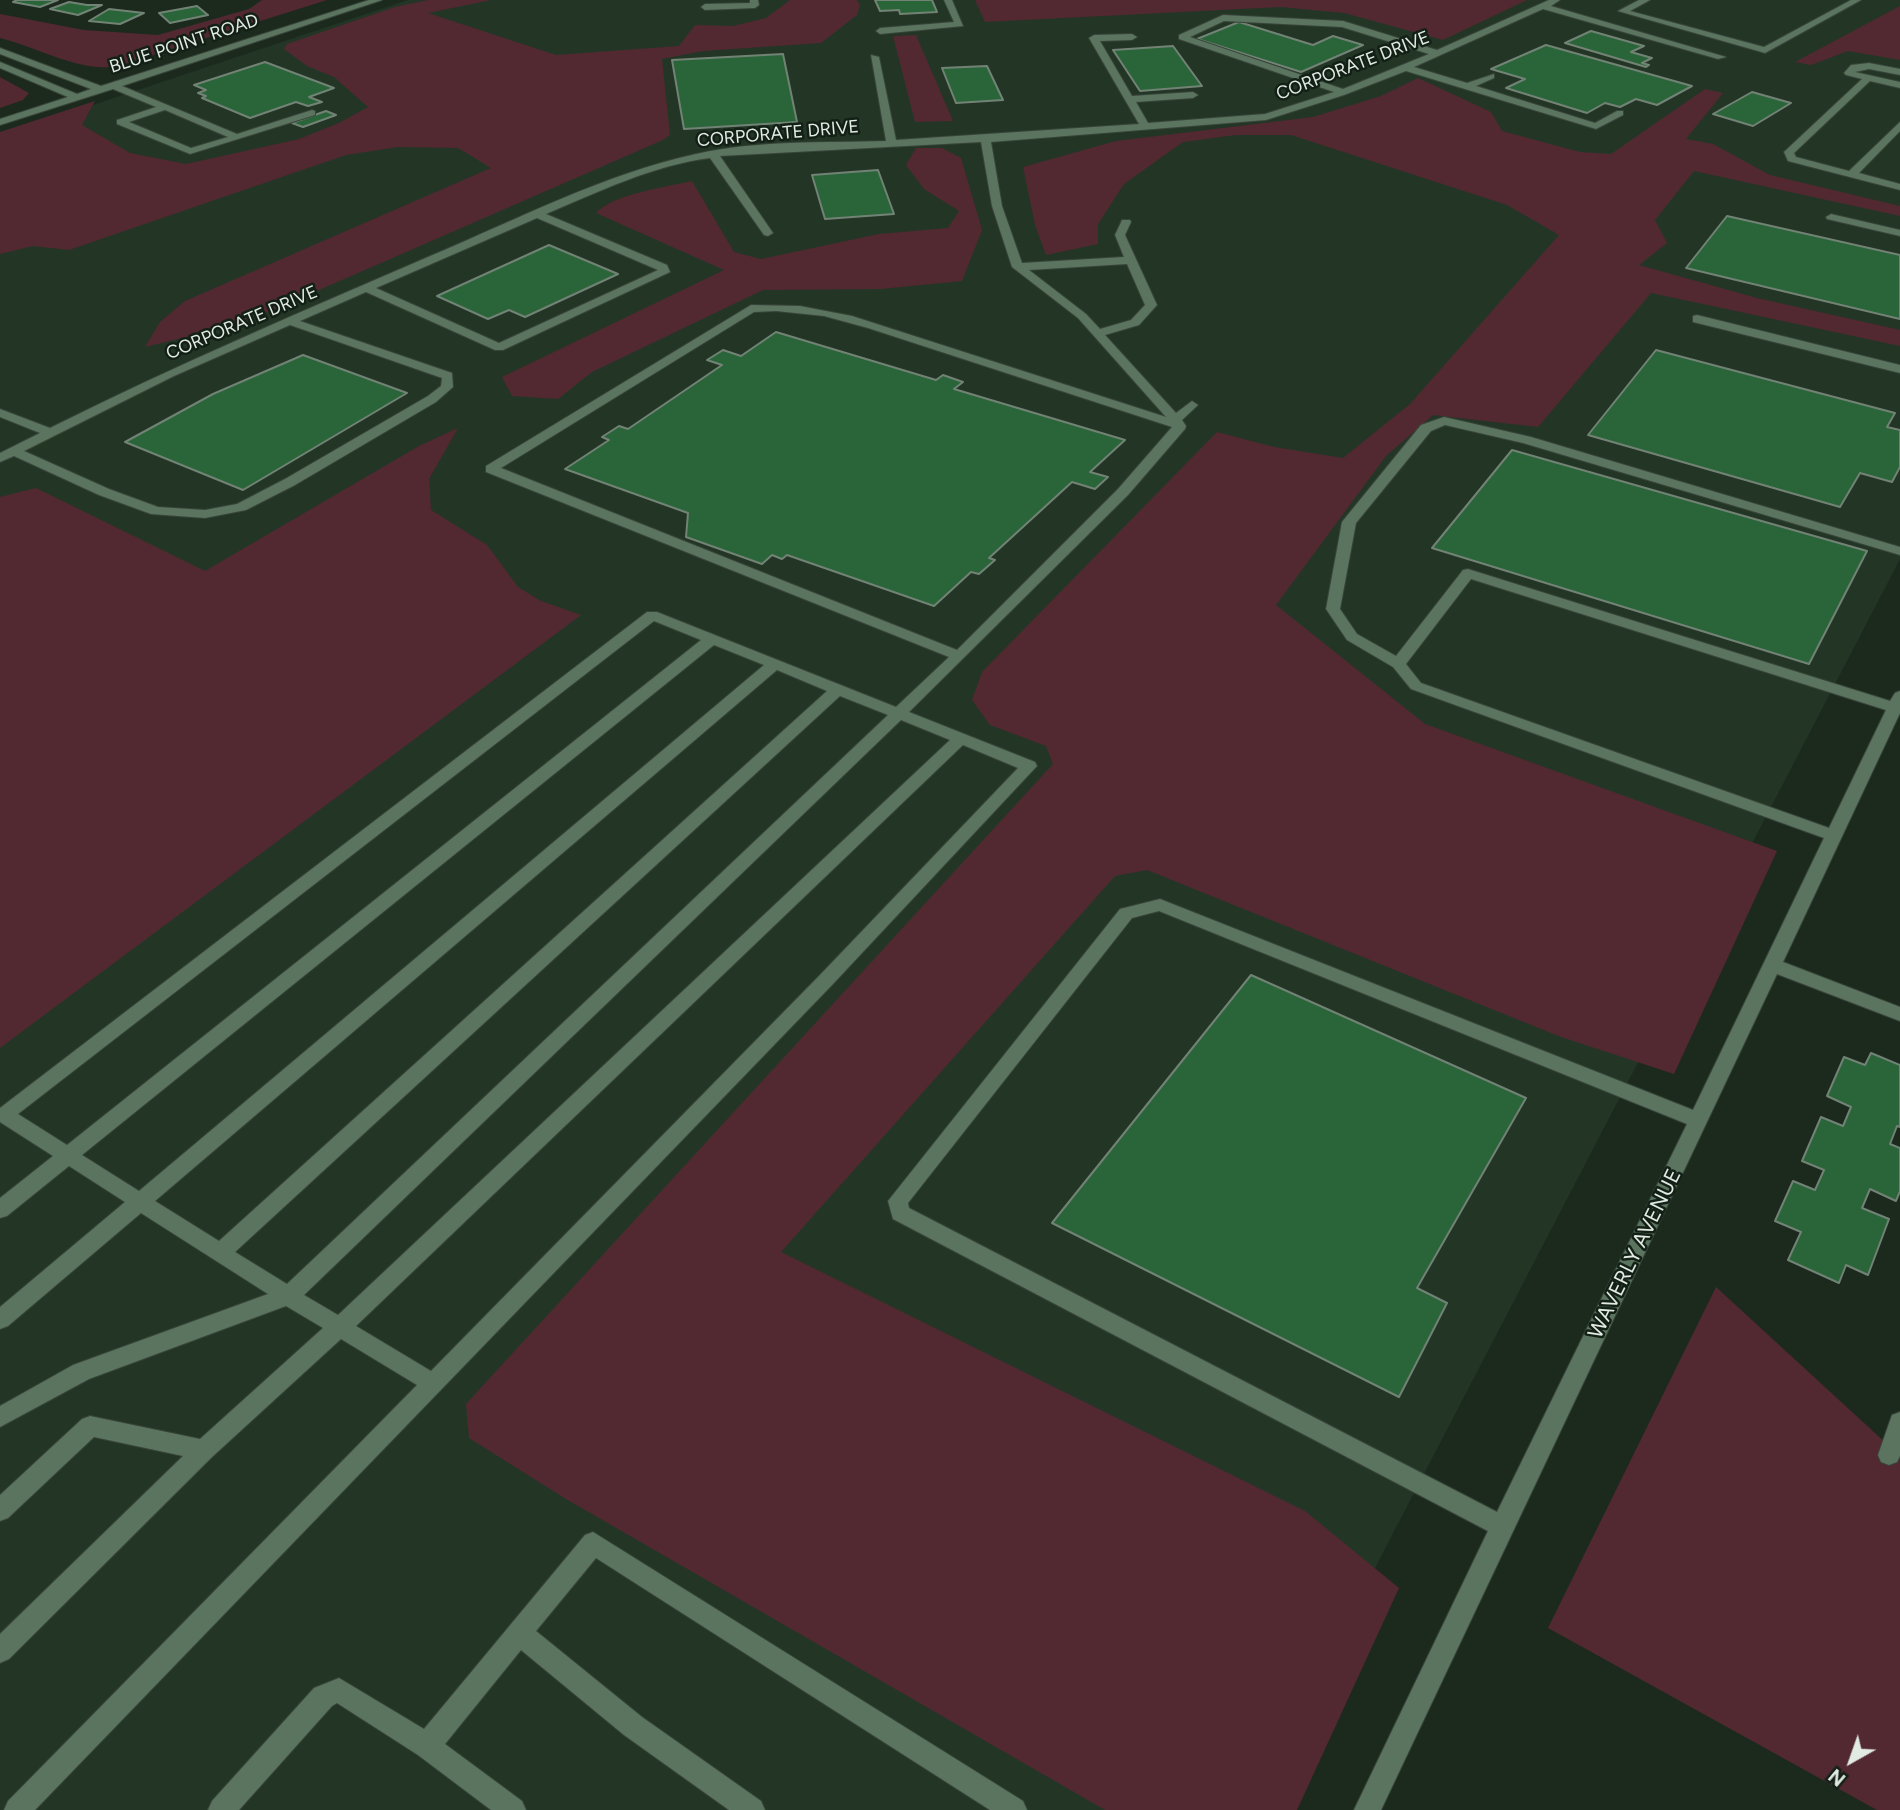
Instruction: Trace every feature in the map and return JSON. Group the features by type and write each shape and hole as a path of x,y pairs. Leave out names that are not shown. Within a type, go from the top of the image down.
{"street":[{"name":"BLUE POINT ROAD","path":"0,122 378,0"},
{"path":"705,7 755,5 754,0"},
{"path":"880,31 960,24 948,0"},
{"name":"CORPORATE DRIVE","path":"0,458 170,373 536,214 619,179 659,166 713,154 891,142 986,139 1266,117 1343,92 1556,0"},
{"path":"1646,0 1622,11 1765,50 1857,0"},
{"path":"1543,6 1721,57"},
{"path":"1343,92 1182,37 1223,19 1343,24 1436,53"},
{"path":"1132,37 1094,38 1146,128"},
{"path":"0,51 99,89"},
{"path":"874,57 891,142"},
{"path":"0,65 76,97"},
{"path":"1900,72 1869,66 1854,67 1849,73 1900,85"},
{"path":"1404,67 1596,126 1620,113"},
{"path":"1468,86 1491,76"},
{"path":"1867,79 1789,152 1792,159 1900,187"},
{"path":"112,85 237,136"},
{"path":"1131,99 1193,95"},
{"path":"165,107 120,122 190,151 312,113"},
{"path":"1851,175 1900,125"},
{"path":"986,139 997,206 1015,261 1082,316 1177,423"},
{"path":"713,154 768,233"},
{"path":"366,288 499,347 664,272 663,267 536,214"},
{"path":"1831,217 1900,233"},
{"path":"1097,333 1131,326 1145,317 1151,305 1120,235 1126,222"},
{"path":"1015,261 1132,260"},
{"path":"959,656 491,469 751,309 773,306 799,307 842,317 1177,423"},
{"path":"1697,319 1900,369"},
{"path":"14,452 104,492 156,511 205,514 241,507 290,482 432,399 447,387 448,376 289,321"},
{"path":"1143,386 1155,375"},
{"path":"0,1417 81,1372 288,1296 959,656 1123,492 1192,405"},
{"path":"0,413 51,433"},
{"path":"1835,836 1416,686 1398,664 1352,637 1333,609 1349,522 1426,428 1444,421 1574,453 1900,551"},
{"path":"1398,664 1468,573 1897,702"},
{"path":"17,1810 826,980 1029,766 652,615 2,1117 432,1383"},
{"path":"0,1210 712,639"},
{"path":"0,1320 775,664"},
{"path":"220,1253 838,689"},
{"name":"WAVERLY AVENUE","path":"1367,1810 1700,1121 1897,702"},
{"path":"0,1651 204,1450 341,1326 962,737"},
{"path":"1502,1526 900,1213 898,1201 1126,913 1160,905 1700,1121"},
{"path":"1774,966 1900,1014"},
{"path":"1889,1455 1900,1422"},
{"path":"0,1510 90,1426 204,1450"},
{"path":"427,1746 593,1543 1006,1808"},
{"path":"520,1633 573,1680 715,1786 752,1810"},
{"path":"221,1810 323,1697 339,1690 427,1746 513,1810"}],"shaded area":[{"path":"262,0 327,0 118,66 74,63 0,38 0,14 84,30 158,35 249,9"},
{"path":"408,0 1900,0 1900,559 1249,1810 0,1810 0,136"},
{"path":"428,0 491,0 428,13 556,55 679,46 695,25 733,26 766,18 790,0 857,0 860,5 857,15 821,43 703,51 662,59 670,135 663,140 271,311 203,333 145,347 160,322 185,301 491,168 458,148 398,147 346,155 69,250 33,246 0,254 0,132 95,101 82,125 130,153 186,164 299,139 341,122 368,107 334,77 307,66 284,49 287,44 395,7"},
{"path":"975,0 1527,0 1443,40 1344,13 1280,7 985,22"},
{"path":"1900,6 1900,60 1848,51 1811,65 1795,62"},
{"path":"916,35 953,121 915,122 893,36"},
{"path":"0,77 29,93 23,100 0,108"},
{"path":"1418,78 1491,112 1502,131 1580,152 1611,154 1705,89 1723,93 1686,139 1713,144 1770,175 1900,206 1900,216 1694,171 1655,220 1667,243 1639,265 1757,298 1900,330 1900,346 1651,293 1538,427 1433,415 1386,456 1276,605 1425,724 1777,851 1674,1074 1561,1037 1147,870 1115,876 781,1252 1305,1511 1399,1588 1297,1810 1105,1810 566,1499 469,1438 466,1404 1053,764 1046,746 990,725 972,700 982,672 1217,432 1274,447 1343,458 1410,404 1559,235 1507,205 1291,135 1236,135 1183,142 1124,184 1098,224 1098,244 1046,255 1035,225 1023,167 1116,141 1313,117 1381,96"},
{"path":"916,148 942,148 961,158 982,230 962,281 881,289 763,290 592,372 558,399 512,396 502,377 724,270 596,213 604,206 641,192 692,181 734,252 761,259 879,234 948,228 959,211 924,189 906,165"},
{"path":"458,428 429,479 431,510 487,545 518,587 541,601 581,615 0,1048 0,497 36,488 205,571 419,446"},
{"path":"1716,1287 1900,1456 1900,1810 1877,1810 1548,1628"}],"building":[{"path":"58,0 40,7 13,2"},
{"path":"875,0 932,0 937,12 900,14 899,10 880,11"},
{"path":"69,2 102,5 78,15 50,9"},
{"path":"197,6 208,15 170,23 159,13"},
{"path":"109,9 144,13 120,24 89,21"},
{"path":"1239,22 1313,45 1333,36 1363,45 1301,72 1197,39"},
{"path":"1591,31 1644,46 1631,52 1652,58 1642,63 1649,65 1646,67 1565,43"},
{"path":"1546,45 1692,86 1657,105 1636,99 1620,107 1605,103 1587,113 1506,88 1525,79 1491,69"},
{"path":"1173,46 1202,86 1140,91 1113,50"},
{"path":"783,54 797,122 684,129 672,60"},
{"path":"265,62 334,88 309,97 322,102 308,106 296,102 250,118 202,98 206,96 198,93 206,90 194,85"},
{"path":"987,66 1003,100 956,103 942,68"},
{"path":"1752,92 1791,103 1753,126 1713,114"},
{"path":"326,111 336,115 303,127 292,123"},
{"path":"878,170 894,214 825,219 812,175"},
{"path":"1727,216 1900,255 1900,319 1686,268"},
{"path":"549,245 618,274 525,317 509,310 488,319 437,296"},
{"path":"776,332 936,380 943,375 963,382 954,389 1125,440 1090,472 1108,477 1095,489 1072,482 989,558 995,560 979,574 971,572 934,606 787,555 782,559 772,555 762,564 686,537 688,513 565,469 609,440 602,437 619,426 628,429 722,365 707,360 723,350 741,356"},
{"path":"1656,350 1895,413 1887,427 1900,430 1900,467 1892,482 1860,473 1840,507 1588,435"},
{"path":"303,355 407,393 243,490 125,442 213,394"},
{"path":"1512,450 1867,551 1809,664 1432,548"},
{"path":"1251,975 1526,1098 1417,1288 1447,1303 1399,1397 1052,1223"},
{"path":"1871,1053 1900,1065 1900,1127 1897,1126 1890,1144 1900,1148 1900,1191 1896,1201 1870,1189 1862,1208 1889,1219 1868,1275 1846,1265 1839,1283 1788,1260 1801,1232 1775,1221 1793,1181 1815,1190 1824,1170 1802,1161 1821,1117 1843,1126 1851,1107 1827,1096 1844,1057 1865,1065"}]}
